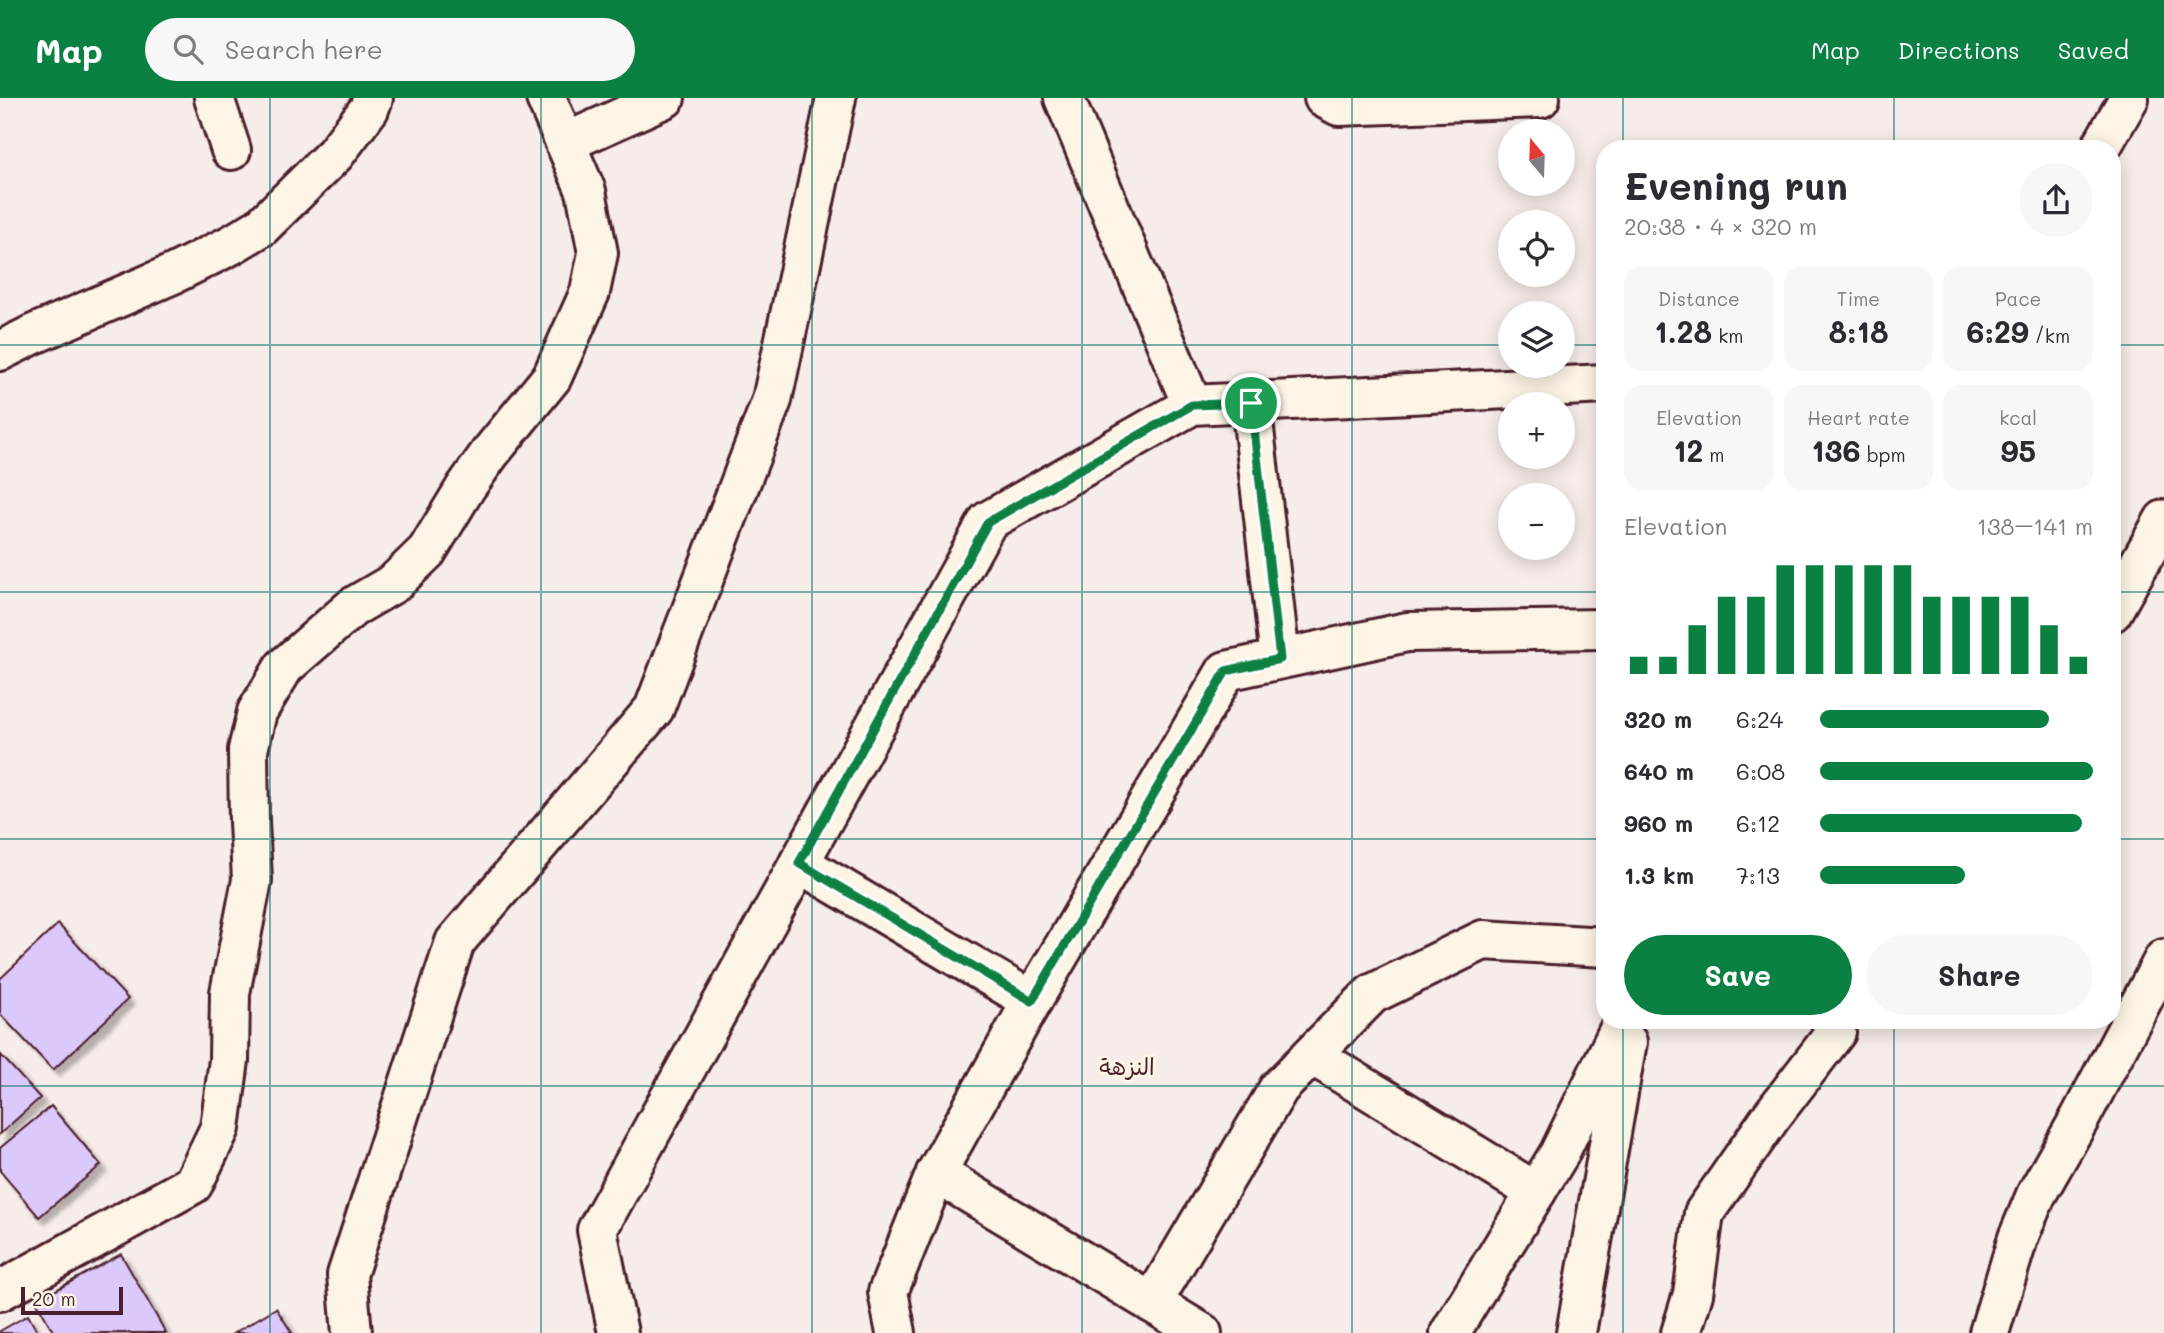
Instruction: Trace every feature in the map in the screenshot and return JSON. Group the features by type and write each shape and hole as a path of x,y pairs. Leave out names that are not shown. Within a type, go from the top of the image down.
{"street":[{"path":"214,98 231,150"},
{"path":"0,351 175,273 232,245 261,227 335,154 369,109 373,98"},
{"path":"0,1291 193,1184 220,1128 229,1060 230,993 252,880 248,751 257,712 284,667 353,607 394,583 427,551 490,453 552,377 590,292 598,253 586,191 546,98"},
{"path":"565,143 665,98"},
{"path":"352,1333 348,1275 456,942 654,709 772,400 836,98"},
{"path":"1064,98 1192,405"},
{"path":"1324,98 1339,106 1540,98"},
{"path":"2105,140 2129,98"},
{"path":"618,1333 597,1230 988,522 1192,405 1596,384"},
{"path":"1251,403 1280,659"},
{"path":"2121,596 2164,520"},
{"path":"896,1333 888,1292 936,1173 1032,1001 1226,671 1407,632 1596,629"},
{"path":"799,863 1032,1001"},
{"path":"1152,1303 1279,1088 1372,994 1483,940 1596,946"},
{"path":"1989,1333 2018,1238 2036,1195 2164,959"},
{"path":"1450,1333 1559,1154 1620,1029"},
{"path":"1576,1333 1628,1029"},
{"path":"1681,1333 1693,1294 1704,1213 1834,1029"},
{"path":"1312,1055 1536,1192"},
{"path":"936,1173 1202,1333"}],"building":[{"path":"58,924 128,999 53,1070 0,1014 0,979"},
{"path":"0,1054 40,1098 0,1134"},
{"path":"51,1106 101,1165 39,1217 0,1171 0,1148"},
{"path":"121,1254 166,1333 54,1333 36,1301"},
{"path":"276,1308 292,1333 234,1333"},
{"path":"28,1315 38,1333 0,1333 0,1331"}],"district":[{"name":"النزهة","path":"1127,1066"}],"route":[{"path":"1251,403 1280,659 1226,671 1032,1001 799,863 988,522 1192,405 1251,403"}]}
